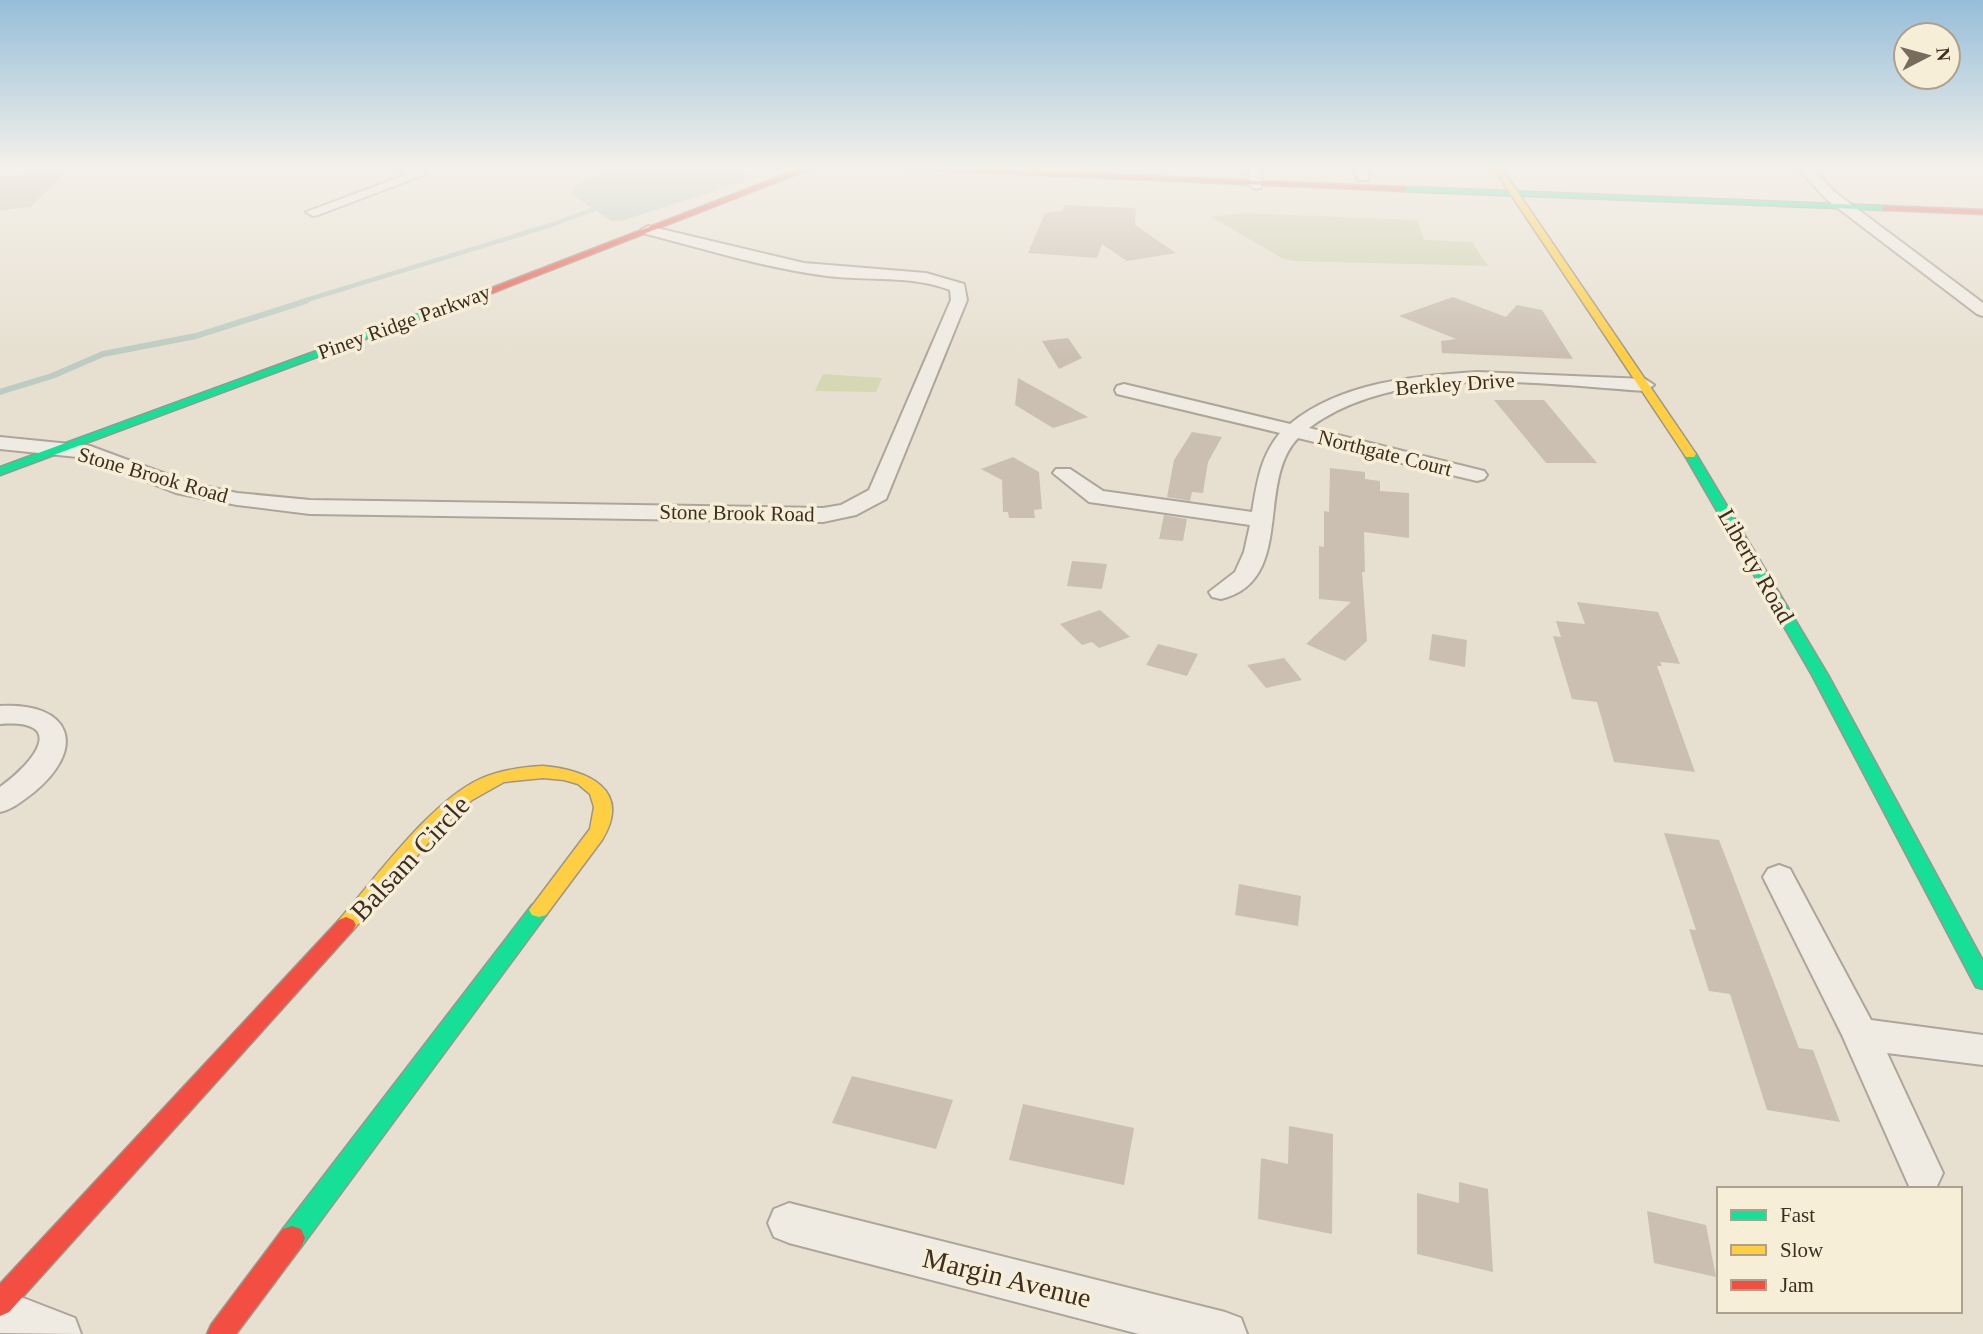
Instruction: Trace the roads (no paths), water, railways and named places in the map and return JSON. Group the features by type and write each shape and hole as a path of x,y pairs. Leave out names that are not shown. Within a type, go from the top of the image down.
{"street":[{"name":"Piney Ridge Parkway","path":"0,471 645,231"},
{"name":"Stone Brook Road","path":"60,449 90,452 184,488 237,499 310,507 823,515 848,510 878,494 958,300 958,286 932,279 829,271 778,263 653,231"},
{"name":"Liberty Road","path":"1541,231 1645,385 1715,496 1890,802 1983,981"},
{"path":"1878,231 1983,311"},
{"name":"Berkley Drive","path":"1221,592 1238,583 1247,573 1257,551 1260,520 1276,450 1306,421 1341,402 1392,387 1420,383 1523,379 1645,385"},
{"name":"Northgate Court","path":"1124,390 1477,475"},
{"path":"0,443 60,449"},
{"path":"1063,473 1097,497 1260,520"},
{"path":"0,715 28,716 43,721 52,732 54,745 45,764 27,782 0,802"},
{"name":"Balsam Circle","path":"0,1303 285,994 450,809 485,784 518,774 557,771 590,782 599,791 605,804 604,817 598,830 220,1334"},
{"path":"1779,877 1860,1034 1923,1173"},
{"path":"1860,1034 1983,1050"},
{"name":"Margin Avenue","path":"789,1223 1224,1334"},
{"path":"0,1311 59,1334"}],"waterway":[{"path":"300,302 531,231"},
{"path":"0,392 52,376 103,354 196,336 306,301"}]}
